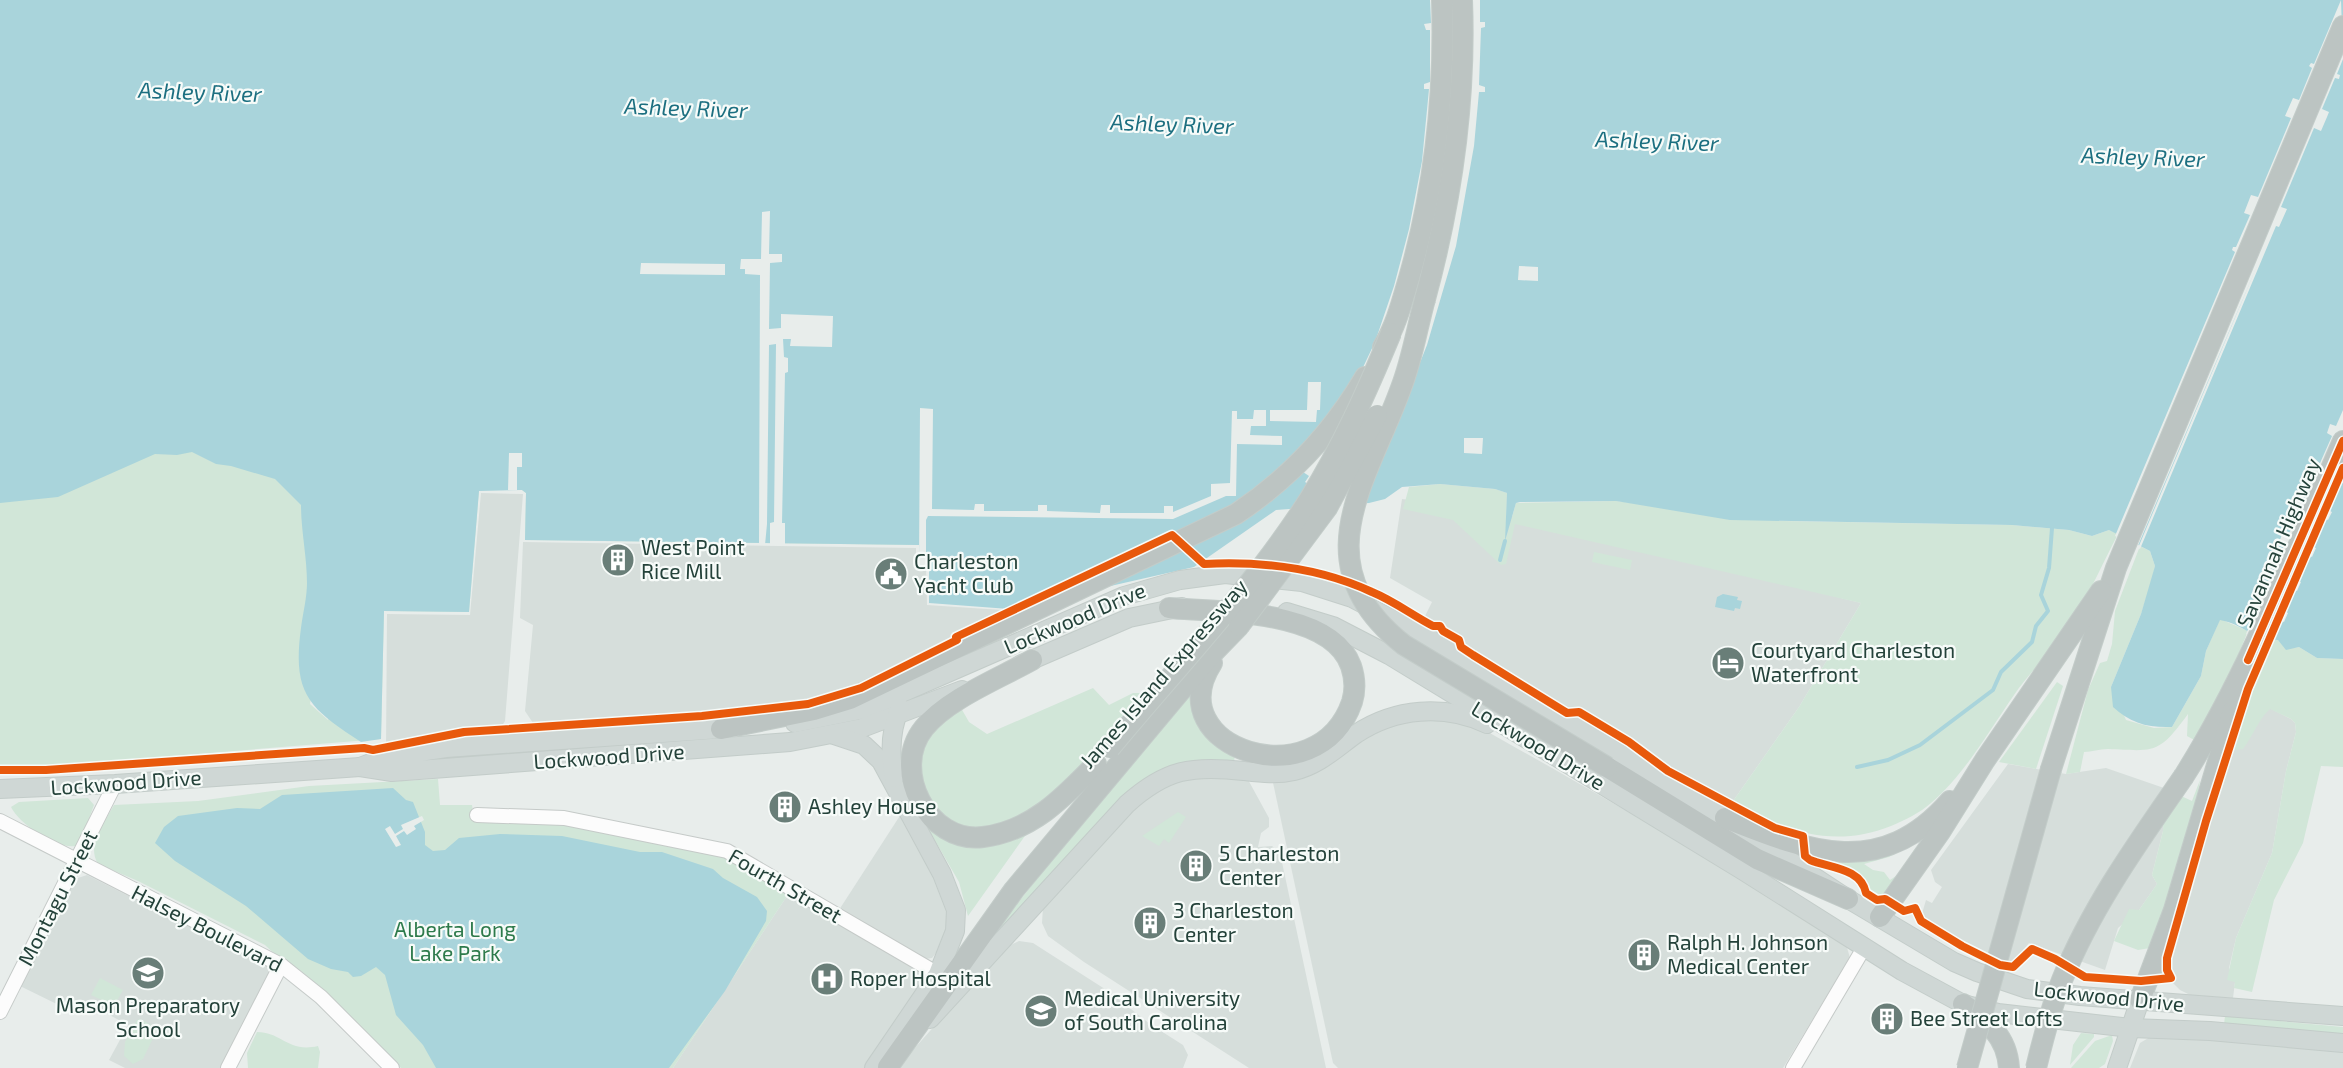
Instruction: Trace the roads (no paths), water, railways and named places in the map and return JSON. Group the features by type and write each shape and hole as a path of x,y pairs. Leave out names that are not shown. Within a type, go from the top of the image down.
{"highway":[{"name":"James Island Expressway","path":"883,1068 1014,890 1308,501 1350,428 1391,333 1418,247 1430,190 1440,106 1442,0"},
{"name":"James Island Expressway","path":"938,974 1096,764 1116,754 1239,626 1303,543 1349,471 1386,396 1425,299 1443,225 1459,133 1462,0"},
{"path":"1967,1068 2051,769 2118,564 2343,26"},
{"path":"1425,299 1402,386 1352,509 1348,531 1355,581 1364,601 1380,622 1404,645 1758,859 1848,899"},
{"path":"721,729 814,710 850,699 966,655 1198,534 1261,498 1316,448 1351,401 1391,333"},
{"name":"Savannah Highway","path":"2036,1068 2061,982 2074,953 2110,887 2217,723 2248,660 2343,441"},
{"path":"1880,917 1940,832 1985,760 2118,564"},
{"path":"1169,608 1265,615 1320,632 1333,640 1347,655 1355,687 1343,720 1323,741 1294,754 1264,757 1238,749 1226,741 1209,723 1203,711 1201,682 1239,626"},
{"path":"1032,660 980,686 932,718 913,748 911,777 915,792 926,810 940,826 953,833 980,838 1014,830 1049,809 1096,764"},
{"path":"2140,1000 2174,910 2248,660"},
{"path":"1725,818 1816,850 1840,853 1866,850 1903,838 1931,821 1985,760"},
{"path":"1963,1004 1998,1032 2008,1056 2009,1068"}],"main road":[{"name":"Lockwood Drive","path":"360,767 386,756 446,748 721,729 826,718 865,708 916,688 966,655 1124,596 1180,580 1225,574 1302,582 1352,598 1453,652 1725,818 1848,899 1954,962 2027,989 2080,996 2343,1016"},
{"name":"Lockwood Drive","path":"1032,660 1129,618 1169,608 1212,604 1294,613 1354,635 1389,655 1742,870 1902,971 1963,1004 1998,1013 2131,1028 2210,1031 2343,1043"},
{"name":"Lockwood Drive","path":"0,789 115,784 360,767 392,772 737,748 832,735 896,717 980,686"},
{"path":"895,784 891,761 896,717 916,688"},
{"path":"883,1068 1127,804 1145,787 1166,776 1196,767 1272,774 1291,772 1321,760 1378,722 1426,711 1472,717 1548,752"},
{"path":"832,735 864,745 881,761 942,874 956,910 955,931 938,974 883,1068"},
{"path":"1742,870 1837,914 1850,909 1848,899"},
{"path":"1865,946 1880,917"},
{"path":"2117,1068 2140,1000"},
{"path":"2210,1031 2213,1007"}],"street":[{"name":"Montagu Street","path":"0,1012 78,862 115,784"},
{"name":"Fourth Street","path":"477,814 564,818 727,851 938,974"},
{"name":"Halsey Boulevard","path":"0,821 281,965 321,997 392,1068"},
{"path":"1793,1068 1865,946"},
{"path":"228,1068 281,965"}],"water":[{"name":"Ashley River","path":"0,0 2343,0 2343,659 2317,658 2299,647 2286,650 2278,640 2255,635 2220,620 2206,651 2201,676 2172,727 2155,727 2133,721 2113,707 2111,687 2141,614 2155,566 2150,551 2109,530 2092,536 2069,530 2012,525 1730,520 1616,501 1520,502 1516,503 1505,541 1507,493 1495,489 1440,484 1402,487 1385,499 1369,503 1276,510 1194,567 1009,609 929,603 929,565 919,565 919,545 525,540 526,493 522,490 479,491 469,612 384,611 381,739 361,742 328,719 308,697 302,684 299,650 307,583 301,505 275,479 216,464 192,452 177,455 155,454 58,497 0,503"},
{"path":"1723,594 1738,597 1737,600 1742,601 1740,609 1735,608 1734,611 1715,607 1717,597"},
{"name":"Alberta Long Lake Park","path":"393,788 406,800 413,802 425,832 425,845 433,851 445,850 459,838 500,834 562,836 640,852 662,852 713,869 723,878 757,897 767,911 766,921 725,991 669,1068 436,1068 423,1045 396,1015 385,975 376,967 361,976 353,977 348,972 331,969 308,959 246,906 175,861 155,843 164,827 178,816 237,808 260,809 282,795"}],"waterway":[{"path":"1857,767 1888,760 1920,745 1993,690 2001,672 2032,642 2036,626 2048,611 2041,595 2049,568 2052,528"},
{"path":"1500,560 1505,541"}],"place":[{"name":"West Point Rice Mill","path":"618,560"},
{"name":"Charleston Yacht Club","path":"891,574"},
{"name":"Courtyard Charleston Waterfront","path":"1728,663"},
{"name":"Ashley House","path":"785,807"},
{"name":"5 Charleston Center","path":"1196,866"},
{"name":"3 Charleston Center","path":"1150,923"},
{"name":"Ralph H. Johnson Medical Center","path":"1644,955"},
{"name":"Mason Preparatory School","path":"148,973"},
{"name":"Roper Hospital","path":"827,979"},
{"name":"Medical University of South Carolina","path":"1041,1011"},
{"name":"Bee Street Lofts","path":"1887,1019"}]}
